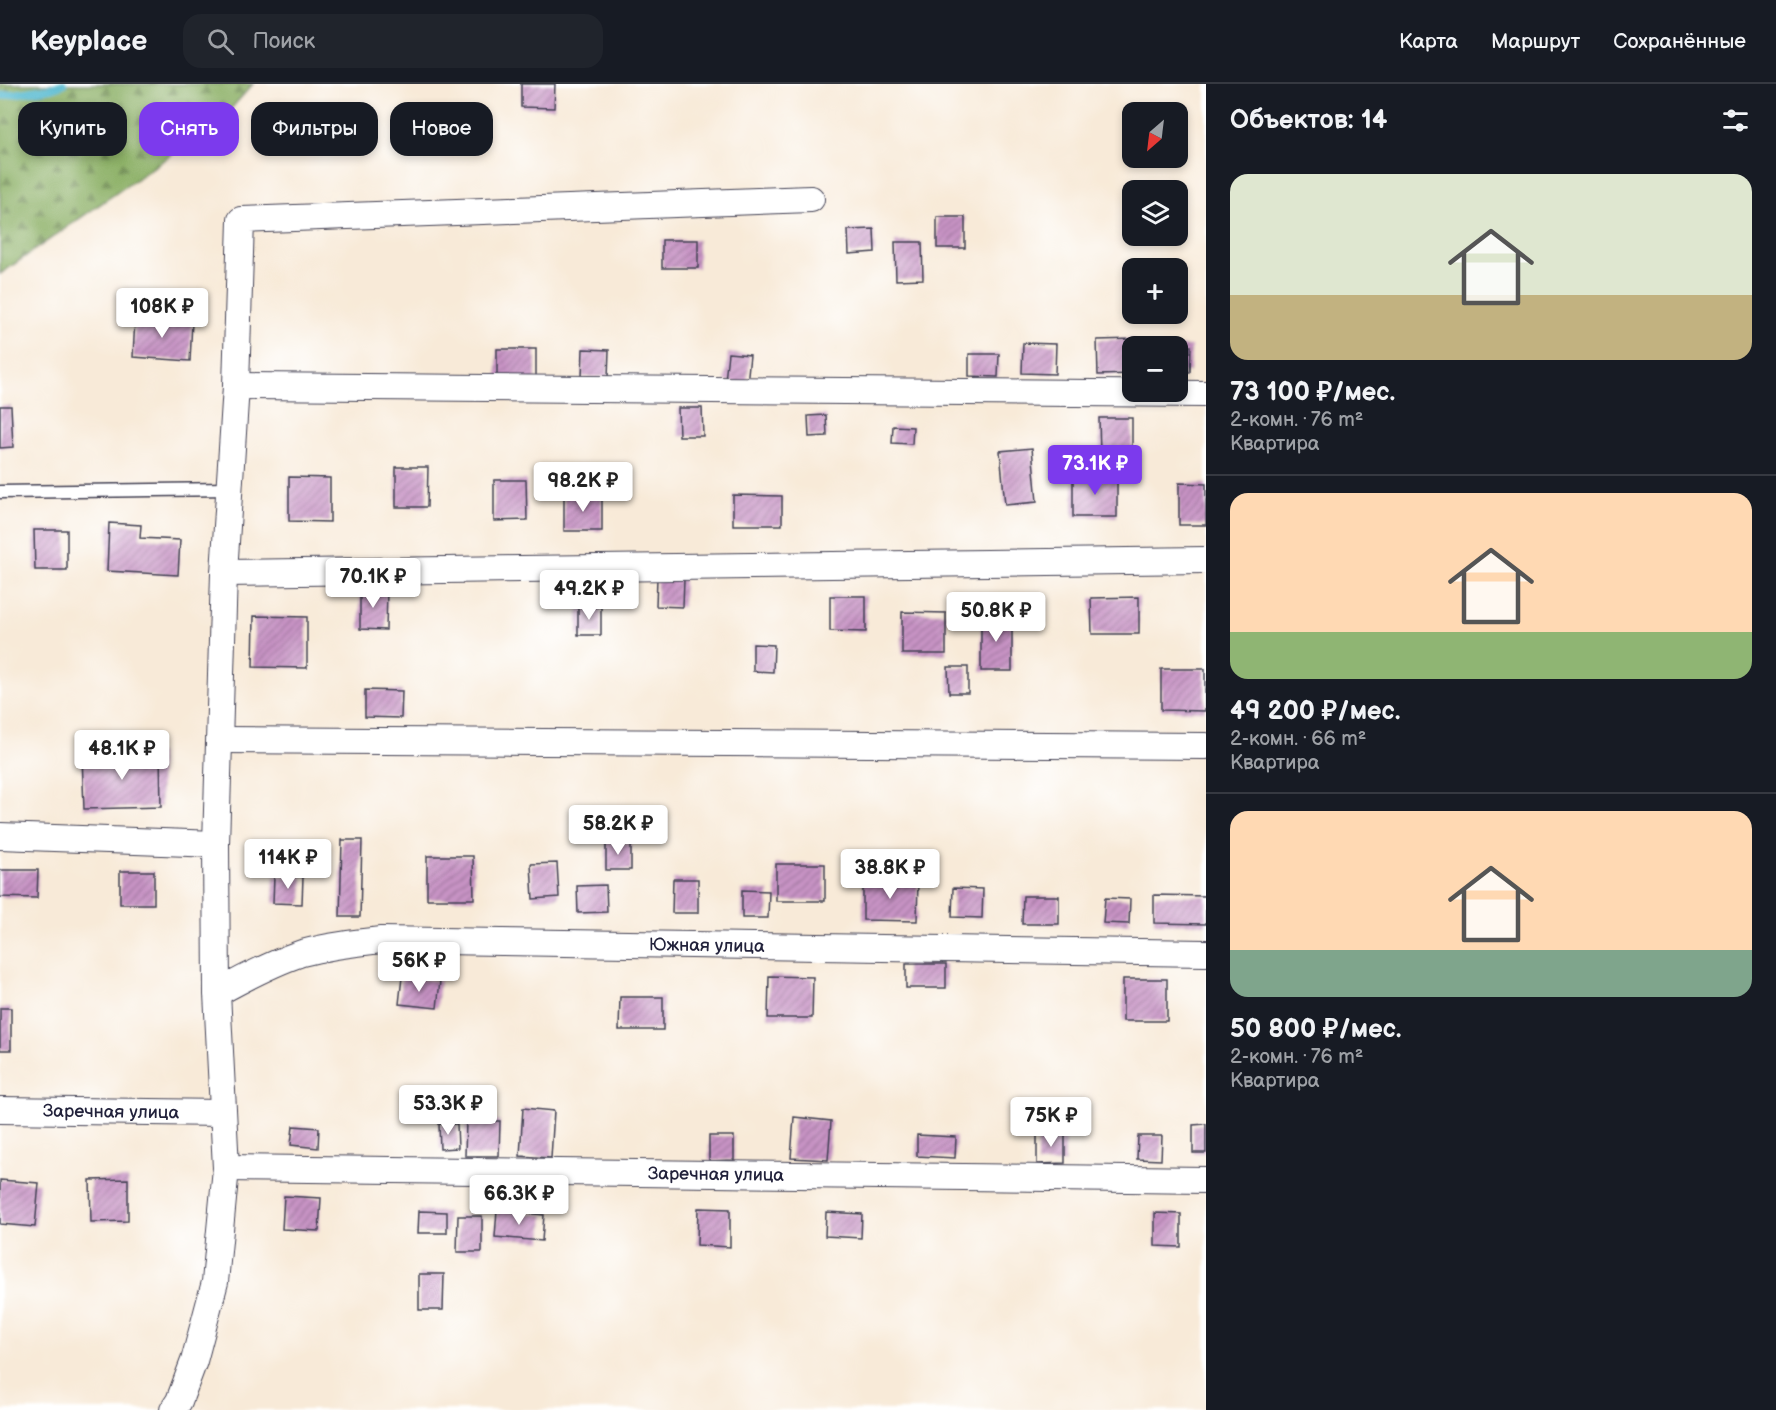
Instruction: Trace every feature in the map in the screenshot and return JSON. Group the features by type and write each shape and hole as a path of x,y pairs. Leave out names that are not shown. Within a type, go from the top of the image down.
{"street":[{"path":"173,1410 179,1401 194,1361 215,1282 226,1168 217,993 216,844 224,573 236,386 241,220 811,199"},
{"path":"236,386 1206,394"},
{"path":"224,573 1206,560"},
{"path":"220,740 1206,746"},
{"path":"0,836 216,844"},
{"name":"Южная улица","path":"217,993 258,970 302,954 326,947 381,940 1206,953"},
{"name":"Заречная улица","path":"0,1110 222,1113"},
{"name":"Заречная улица","path":"226,1168 1206,1180"}],"lane":[{"path":"0,492 230,489"}],"green space":[{"path":"0,84 253,84 237,102 139,102 139,156 169,156 0,274"}],"building":[{"path":"521,84 555,84 554,108 521,107"},
{"path":"937,217 965,217 965,248 937,248"},
{"path":"874,229 875,252 849,254 848,230"},
{"path":"662,240 698,240 698,268 662,268"},
{"path":"895,242 922,242 923,279 896,280"},
{"path":"135,318 192,322 190,361 133,357"},
{"path":"1122,339 1122,374 1098,375 1097,340"},
{"path":"1023,343 1056,344 1055,374 1022,373"},
{"path":"1188,346 1191,346 1190,372 1188,372"},
{"path":"497,349 536,349 536,382 497,382"},
{"path":"583,349 609,350 608,377 582,377"},
{"path":"728,353 750,355 747,384 725,381"},
{"path":"969,354 999,354 998,377 969,376"},
{"path":"0,406 11,406 13,447 0,448"},
{"path":"678,408 702,408 703,436 679,436"},
{"path":"826,415 827,436 809,437 808,416"},
{"path":"1099,418 1132,418 1132,454 1100,454"},
{"path":"893,426 913,427 912,444 892,443"},
{"path":"1032,448 1037,502 1005,505 1000,451"},
{"path":"396,467 428,467 427,507 396,507"},
{"path":"1073,476 1117,476 1117,517 1073,517"},
{"path":"289,477 330,478 330,522 289,521"},
{"path":"494,480 526,480 527,520 494,521"},
{"path":"1179,483 1206,484 1206,525 1179,525"},
{"path":"564,495 602,495 602,531 564,531"},
{"path":"733,495 782,496 782,525 733,525"},
{"path":"109,523 141,525 140,538 180,540 178,575 107,571"},
{"path":"34,530 67,530 67,570 35,570"},
{"path":"657,578 684,579 683,607 656,606"},
{"path":"360,589 387,589 386,630 360,629"},
{"path":"830,596 866,596 866,632 830,631"},
{"path":"1139,597 1139,634 1092,634 1091,598"},
{"path":"578,607 601,607 601,635 578,635"},
{"path":"902,612 946,613 946,654 902,654"},
{"path":"981,615 1012,615 1012,671 981,671"},
{"path":"254,616 307,617 307,668 253,667"},
{"path":"753,644 774,645 773,672 753,671"},
{"path":"948,667 968,667 968,693 949,693"},
{"path":"1161,669 1205,669 1205,711 1161,710"},
{"path":"365,690 402,691 401,718 365,717"},
{"path":"160,753 161,807 84,809 82,755"},
{"path":"342,840 362,840 360,917 340,917"},
{"path":"606,842 631,843 631,870 606,870"},
{"path":"427,856 473,856 474,899 427,899"},
{"path":"557,863 559,897 533,899 531,864"},
{"path":"776,864 825,864 825,901 776,901"},
{"path":"0,870 38,870 37,898 0,897"},
{"path":"120,871 154,871 154,904 120,904"},
{"path":"274,876 303,877 302,904 273,903"},
{"path":"673,879 698,879 698,913 672,913"},
{"path":"863,879 918,880 917,921 863,920"},
{"path":"606,885 607,912 578,913 577,886"},
{"path":"953,888 983,889 982,918 952,917"},
{"path":"742,890 769,891 768,918 742,918"},
{"path":"1154,895 1206,896 1206,924 1154,923"},
{"path":"1023,896 1059,896 1059,924 1022,924"},
{"path":"1105,898 1130,899 1129,924 1103,923"},
{"path":"906,964 946,964 946,988 906,988"},
{"path":"769,976 813,977 812,1018 768,1018"},
{"path":"402,977 440,981 437,1008 399,1004"},
{"path":"1123,979 1167,979 1167,1021 1123,1021"},
{"path":"620,997 663,997 663,1030 619,1030"},
{"path":"0,1008 11,1008 11,1050 0,1050"},
{"path":"523,1108 554,1111 551,1158 520,1156"},
{"path":"794,1117 831,1121 828,1160 791,1158"},
{"path":"466,1121 500,1121 499,1156 465,1156"},
{"path":"439,1124 457,1124 458,1148 440,1149"},
{"path":"1206,1124 1206,1153 1193,1153 1193,1125"},
{"path":"293,1126 319,1128 318,1148 291,1145"},
{"path":"1037,1132 1065,1132 1065,1163 1037,1164"},
{"path":"917,1135 956,1137 955,1158 917,1156"},
{"path":"709,1136 734,1136 734,1160 709,1161"},
{"path":"1138,1136 1162,1136 1161,1160 1137,1159"},
{"path":"128,1179 128,1221 91,1222 90,1180"},
{"path":"0,1180 39,1183 35,1227 0,1224"},
{"path":"284,1196 321,1198 319,1231 282,1229"},
{"path":"698,1208 730,1209 730,1247 697,1245"},
{"path":"497,1210 544,1215 542,1241 495,1237"},
{"path":"419,1211 447,1212 447,1233 418,1233"},
{"path":"826,1212 862,1214 861,1238 825,1236"},
{"path":"1155,1213 1181,1214 1181,1247 1155,1246"},
{"path":"458,1216 482,1216 482,1252 457,1252"},
{"path":"419,1274 444,1274 443,1310 419,1310"}],"waterway":[{"path":"0,96 52,88 63,84"}]}
